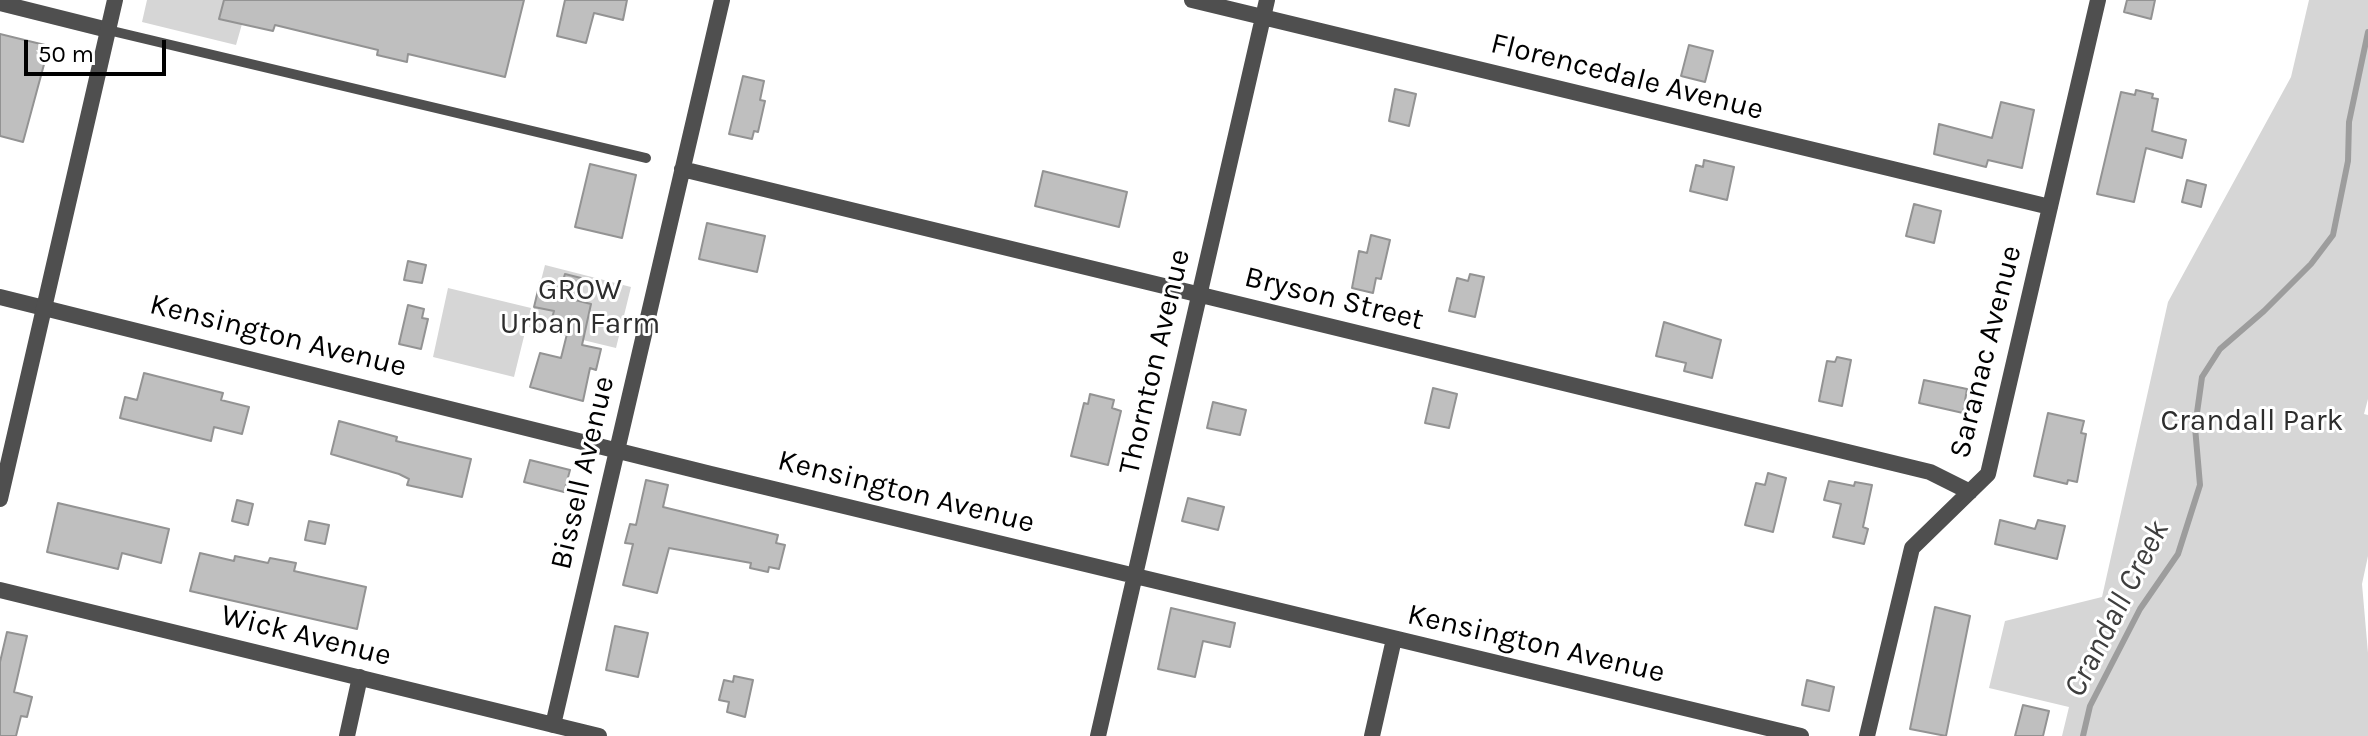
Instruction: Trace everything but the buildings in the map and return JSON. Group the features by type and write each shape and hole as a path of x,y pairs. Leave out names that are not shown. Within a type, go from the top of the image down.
{"street":[{"path":"0,499 115,0"},
{"name":"Bissell Avenue","path":"553,725 722,0"},
{"name":"Florencedale Avenue","path":"1192,0 2050,207"},
{"name":"Thornton Avenue","path":"1098,736 1267,0"},
{"name":"Saranac Avenue","path":"1867,736 1912,548 1988,474 2098,0"},
{"path":"0,3 108,30"},
{"name":"Bryson Street","path":"682,169 1930,472 1970,492"},
{"name":"Kensington Avenue","path":"0,297 617,450 1801,736"},
{"name":"Wick Avenue","path":"0,590 599,736"},
{"path":"1372,736 1394,639"},
{"path":"347,736 360,677"}],"lane":[{"path":"108,30 646,158"}],"green space":[{"path":"147,0 224,0 220,18 242,24 236,45 142,22"},
{"name":"Crandall Park","path":"2309,0 2368,0 2368,399 2364,414 2368,415 2368,556 2362,584 2368,653 2368,736 2062,736 2069,707 1989,688 2005,621 2102,597 2168,302 2291,77"},
{"name":"GROW Urban Farm","path":"545,265 631,287 616,348 529,327"},
{"path":"448,288 531,308 514,377 433,357"}],"waterway":[{"name":"Crandall Creek","path":"2083,736 2090,706 2140,609 2178,554 2200,485 2195,427 2202,377 2220,349 2311,264 2333,235 2348,161 2349,122 2368,32"}]}
